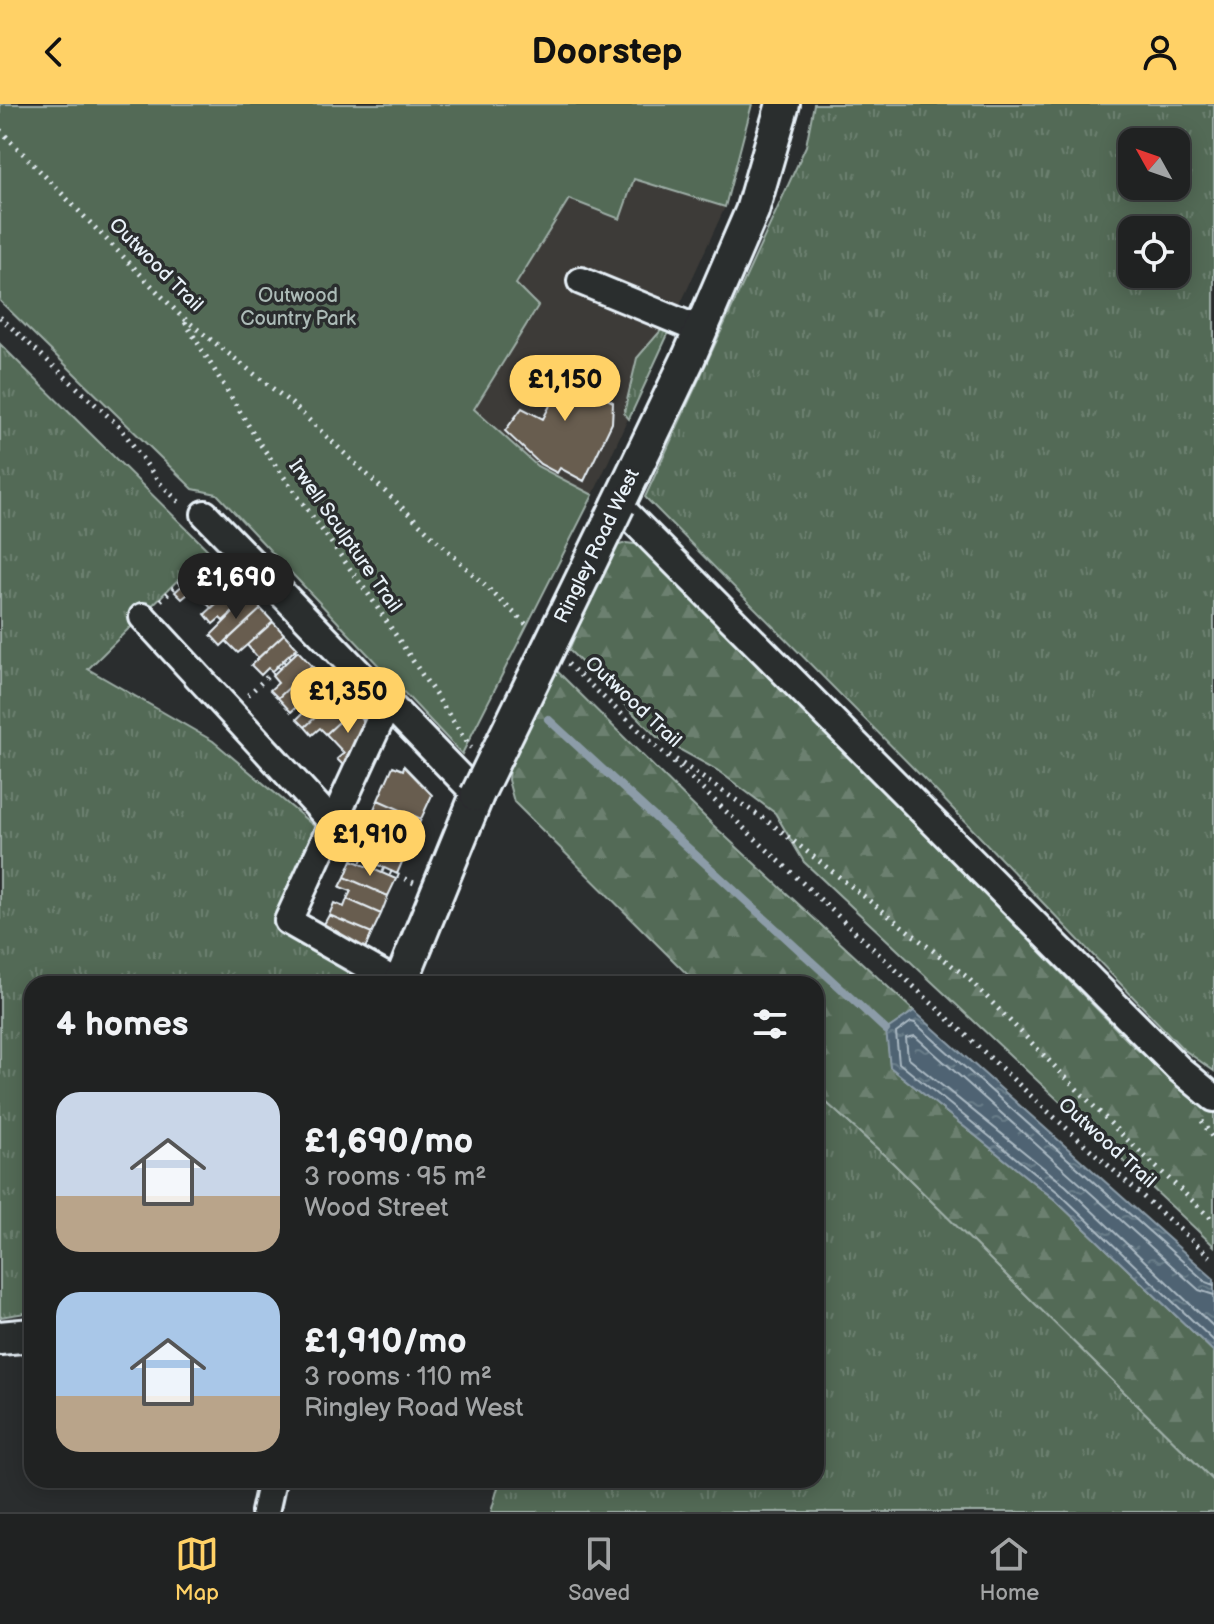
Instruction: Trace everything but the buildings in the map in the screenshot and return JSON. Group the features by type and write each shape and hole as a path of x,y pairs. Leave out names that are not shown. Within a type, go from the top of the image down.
{"main road":[{"name":"Ringley Road West","path":"402,976 482,784 618,505 752,211 783,104"},
{"path":"0,1338 24,1336"}],"street":[{"path":"581,281 700,330"},
{"path":"618,505 1178,1068 1214,1098"},
{"path":"205,514 388,703 482,784"},
{"path":"143,617 230,712 328,833"},
{"path":"385,976 288,921 388,703"},
{"path":"265,1512 270,1488"}],"path":[{"name":"Outwood Trail","path":"0,130 181,316 291,403 529,627"},
{"name":"Irwell Sculpture Trail","path":"181,316 258,441 369,595 482,784"},
{"path":"0,317 120,427 159,482 182,505 205,514"},
{"path":"143,617 228,538"},
{"path":"230,712 317,630"},
{"name":"Outwood Trail","path":"564,659 1044,1108 1214,1260"},
{"path":"654,745 773,825 968,978 1119,1132 1214,1221"},
{"path":"328,833 437,894"}],"shaded area":[{"path":"634,178 725,207 593,495 537,466 474,409 537,306 516,284 569,199"}],"green space":[{"name":"Outwood Country Park","path":"0,104 752,104 725,207 634,179 620,219 569,199 516,284 538,306 474,409 537,466 593,495 462,754 217,494 193,489 0,301"},
{"path":"814,104 1214,104 1214,1071 1183,1049 932,787 645,497 806,146"},
{"path":"663,328 669,332 629,419 624,413 637,358"},
{"path":"0,344 208,550 88,669 213,741 314,826 278,924 368,974 24,976 24,1313 0,1317"},
{"path":"626,543 642,545 1134,1047 1214,1112 1214,1246 804,862 775,813 717,770 657,737 569,650 598,580 616,546"},
{"path":"556,670 713,825 914,1011 887,1030 890,1067 1054,1199 1214,1352 1214,1481 891,1161 824,1100 824,976 689,976 514,802 508,780 509,769"},
{"path":"824,1100 891,1161 1214,1481 1214,1512 491,1512 498,1488 824,1488"}],"water":[{"path":"914,1011 1214,1279 1214,1352 1054,1199 890,1067 886,1030"}],"waterway":[{"path":"548,719 886,1030"}]}
